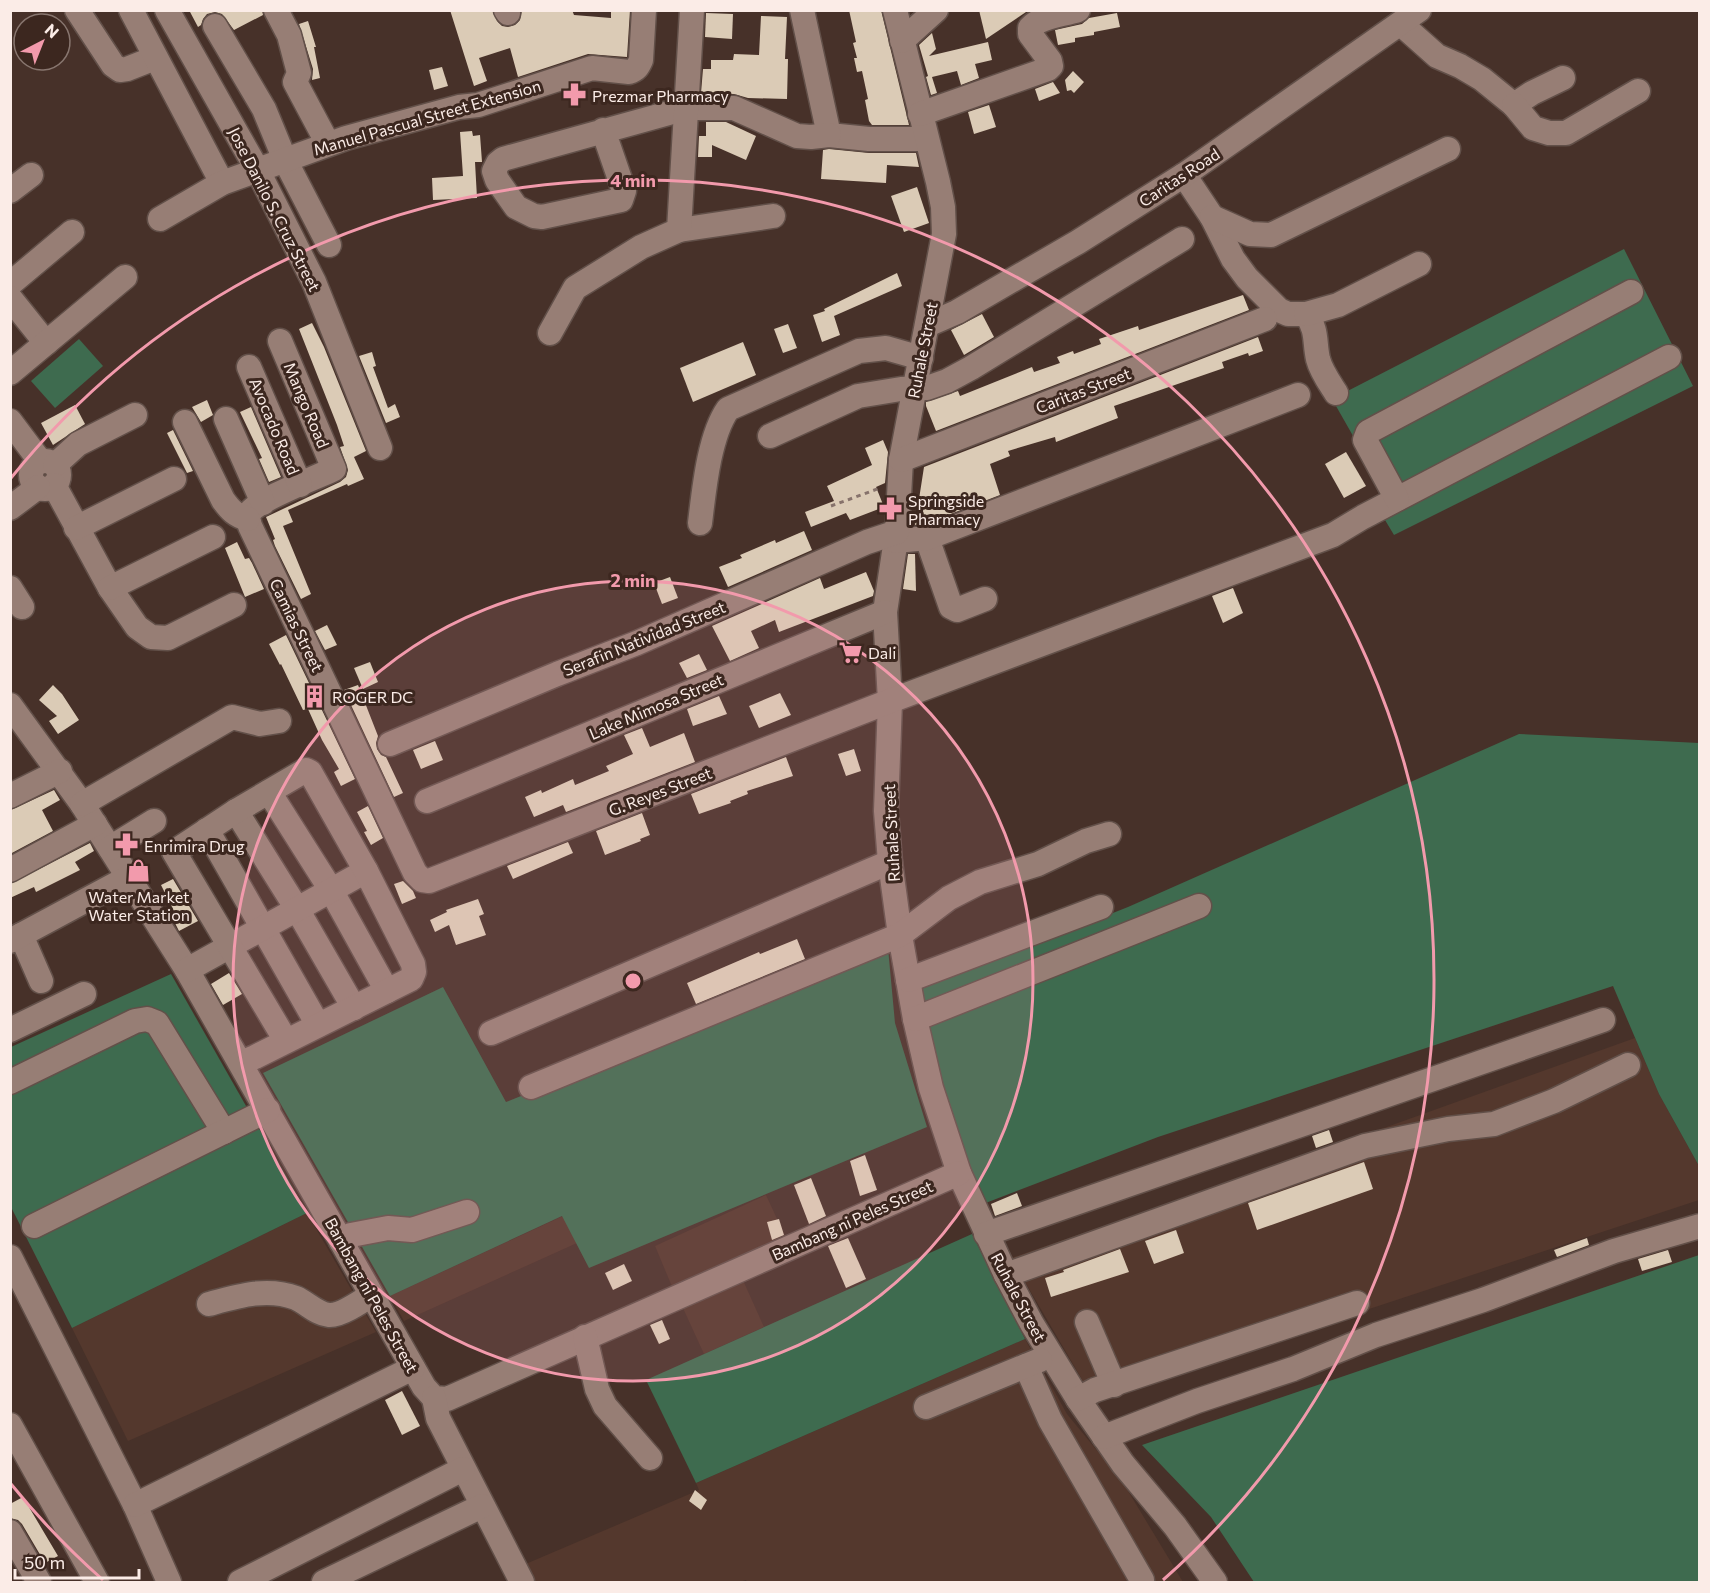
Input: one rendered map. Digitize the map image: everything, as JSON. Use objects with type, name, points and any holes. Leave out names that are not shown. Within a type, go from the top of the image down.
[{"type":"street","points":[[77,10],[113,65],[120,70],[154,58]]},
{"type":"street","points":[[131,10],[154,58],[222,183]]},
{"type":"street","name":"Jose Danilo S. Cruz Street","points":[[167,10],[258,171],[314,282],[380,448]]},
{"type":"street","points":[[276,10],[289,35],[299,73],[295,82],[328,144]]},
{"type":"street","name":"Manuel Pascual Street Extension","points":[[160,219],[222,183],[328,144],[459,107],[478,105],[592,68],[629,72],[634,70],[640,60],[644,10]]},
{"type":"street","points":[[679,230],[692,10]]},
{"type":"street","points":[[802,10],[829,135]]},
{"type":"street","name":"Ruhale Street","points":[[895,10],[943,207],[944,234],[900,470],[896,537],[885,612],[890,701],[886,812],[900,935],[915,1019],[931,1088],[959,1173],[1006,1275],[1078,1399],[1123,1464],[1175,1526],[1215,1582]]},
{"type":"street","points":[[902,41],[936,10]]},
{"type":"street","points":[[920,114],[1048,69],[1051,66],[1050,61],[1030,34],[1030,28],[1034,23],[1078,10]]},
{"type":"street","points":[[1410,17],[1437,56],[1482,79],[1514,105],[1533,128],[1549,133],[1566,133],[1638,91]]},
{"type":"street","name":"Caritas Road","points":[[927,325],[957,312],[1078,242],[1184,175],[1410,17]]},
{"type":"street","points":[[215,26],[264,109],[285,160],[329,245]]},
{"type":"street","points":[[1514,105],[1532,93],[1563,78]]},
{"type":"street","points":[[603,130],[624,192],[621,200],[542,217],[534,216],[516,207],[496,180],[494,171],[503,159],[603,130],[687,108],[734,108],[797,136],[829,135],[869,140],[927,139]]},
{"type":"street","points":[[1212,217],[1250,234],[1271,235],[1448,149]]},
{"type":"street","points":[[10,191],[31,175]]},
{"type":"street","points":[[1184,175],[1212,217],[1233,259],[1254,285],[1280,310],[1288,314],[1306,314],[1338,305],[1419,264]]},
{"type":"street","points":[[550,333],[575,288],[641,247],[679,230],[773,216]]},
{"type":"street","points":[[10,284],[72,232]]},
{"type":"street","points":[[770,436],[858,396],[937,385],[971,368],[1182,239]]},
{"type":"street","points":[[10,373],[125,277]]},
{"type":"street","points":[[1397,499],[1365,440],[1368,432],[1631,292]]},
{"type":"street","points":[[10,298],[46,342]]},
{"type":"street","points":[[1306,314],[1317,340],[1317,357],[1336,393]]},
{"type":"street","name":"Caritas Street","points":[[900,470],[1265,319]]},
{"type":"street","name":"Mango Road","points":[[280,342],[334,469],[300,485]]},
{"type":"street","points":[[700,523],[705,485],[717,430],[720,420],[728,409],[859,351],[886,348],[921,358]]},
{"type":"street","name":"G. Reyes Street","points":[[429,881],[890,701],[1333,535],[1397,499],[1669,357]]},
{"type":"street","name":"Avocado Road","points":[[249,367],[300,485]]},
{"type":"street","name":"Serafin Natividad Street","points":[[390,744],[637,643],[867,542],[896,537],[927,537],[1298,395]]},
{"type":"street","points":[[10,508],[78,444],[135,415]]},
{"type":"street","name":"Camias Street","points":[[226,418],[255,511],[256,540],[415,873],[422,880],[429,881]]},
{"type":"street","points":[[10,421],[47,475],[110,588],[137,627],[151,637],[168,638],[234,605]]},
{"type":"street","points":[[185,422],[222,500],[239,517],[255,511],[300,485]]},
{"type":"street","points":[[76,528],[174,479]]},
{"type":"street","points":[[110,588],[213,537]]},
{"type":"street","points":[[927,537],[951,607],[957,610],[985,599]]},
{"type":"street","name":"Lake Mimosa Street","points":[[427,801],[885,612]]},
{"type":"street","name":"Bambang ni Peles Street","points":[[10,705],[20,733],[60,771],[187,970],[413,1368],[424,1387],[434,1398],[447,1399],[959,1173]]},
{"type":"street","points":[[82,804],[232,717],[260,723],[279,721]]},
{"type":"street","points":[[241,1063],[354,1008],[411,979],[414,972],[413,964],[366,871],[310,772],[303,770],[174,852],[286,1041]]},
{"type":"street","points":[[10,796],[60,771]]},
{"type":"street","points":[[268,792],[331,890],[387,991]]},
{"type":"street","points":[[236,811],[297,909],[354,1008]]},
{"type":"street","points":[[110,848],[154,821]]},
{"type":"street","points":[[10,870],[95,824]]},
{"type":"street","points":[[207,830],[318,1025]]},
{"type":"street","points":[[531,1087],[900,935],[949,898],[980,882],[1038,864],[1086,841],[1109,834]]},
{"type":"street","points":[[491,1033],[890,862]]},
{"type":"street","points":[[187,970],[366,871]]},
{"type":"street","points":[[41,981],[16,938],[129,877]]},
{"type":"street","points":[[915,1019],[1199,906]]},
{"type":"street","points":[[908,980],[1101,907]]},
{"type":"street","points":[[10,1030],[84,994]]},
{"type":"street","points":[[10,1082],[135,1021],[147,1019],[157,1023],[224,1132]]},
{"type":"street","points":[[986,1234],[1603,1020]]},
{"type":"street","points":[[1006,1275],[1365,1146],[1448,1129],[1494,1124],[1554,1101],[1628,1065]]},
{"type":"street","points":[[34,1226],[268,1110]]},
{"type":"street","points":[[341,1241],[351,1235],[388,1228],[412,1230],[467,1212]]},
{"type":"street","points":[[1104,1437],[1197,1401],[1293,1369],[1377,1335],[1483,1300],[1614,1251],[1700,1226]]},
{"type":"street","points":[[11,1258],[135,1505],[169,1582]]},
{"type":"street","points":[[209,1304],[248,1293],[275,1293],[297,1299],[329,1315],[336,1314],[371,1295]]},
{"type":"street","points":[[1078,1399],[1095,1390],[1357,1302]]},
{"type":"street","points":[[1087,1322],[1114,1385]]},
{"type":"street","points":[[585,1337],[597,1389],[605,1406],[650,1458]]},
{"type":"street","points":[[926,1407],[1050,1354]]},
{"type":"street","points":[[1026,1366],[1050,1420],[1142,1580]]},
{"type":"street","points":[[135,1505],[413,1368]]},
{"type":"street","points":[[434,1398],[438,1418],[522,1582]]},
{"type":"street","points":[[10,1425],[97,1582]]},
{"type":"street","points":[[240,1582],[463,1469]]},
{"type":"street","points":[[324,1582],[482,1506]]},
{"type":"street","points":[[10,1532],[39,1582]]},
{"type":"path","points":[[831,506],[900,470]]},
{"type":"shaded area","points":[[1635,1038],[1659,1094],[1699,1166],[1699,1200],[1094,1400],[1011,1258],[1331,1147]]},
{"type":"shaded area","points":[[766,1195],[786,1238],[673,1289],[655,1246]]},
{"type":"shaded area","points":[[307,1213],[376,1332],[128,1441],[72,1328]]},
{"type":"shaded area","points":[[563,1216],[577,1243],[404,1321],[390,1296]]},
{"type":"shaded area","points":[[742,1278],[764,1327],[704,1354],[682,1306]]},
{"type":"shaded area","points":[[1025,1339],[1067,1414],[1122,1481],[1183,1582],[747,1582],[746,1580],[740,1582],[532,1582],[521,1566],[699,1490],[696,1483]]},
{"type":"green space","points":[[1624,249],[1693,386],[1394,535],[1373,500],[1385,492],[1332,399]]},
{"type":"green space","points":[[79,339],[103,366],[55,408],[31,381]]},
{"type":"green space","points":[[1519,734],[1699,743],[1699,1166],[1659,1094],[1613,986],[1158,1137],[983,1204],[944,1109],[916,991],[1128,907]]},
{"type":"green space","points":[[888,948],[895,1023],[927,1127],[589,1268],[562,1216],[390,1296],[263,1073],[443,987],[506,1102]]},
{"type":"green space","points":[[171,974],[307,1213],[72,1328],[11,1207],[11,1047]]},
{"type":"green space","points":[[972,1234],[1025,1339],[696,1483],[646,1380]]},
{"type":"green space","points":[[1699,1255],[1699,1582],[1254,1582],[1211,1517],[1142,1445]]},
{"type":"building","points":[[189,10],[262,10],[263,15],[234,30],[222,14],[215,12],[207,14],[198,27]]},
{"type":"building","points":[[450,10],[492,10],[497,21],[502,26],[508,27],[520,20],[522,10],[572,10],[574,15],[611,18],[611,10],[630,10],[627,57],[588,54],[518,77],[510,48],[479,58],[487,81],[474,86]]},
{"type":"building","points":[[849,10],[881,10],[909,125],[872,125],[869,121],[865,100],[868,99],[862,71],[857,72],[854,58],[857,58],[853,43],[856,42]]},
{"type":"building","points":[[979,10],[1029,10],[986,39]]},
{"type":"building","points":[[706,13],[733,14],[732,39],[705,37]]},
{"type":"building","points":[[1117,13],[1120,27],[1094,32],[1094,35],[1075,38],[1075,42],[1058,45],[1055,30],[1082,24],[1089,18]]},
{"type":"building","points":[[761,16],[787,17],[785,59],[788,59],[787,99],[701,93],[703,69],[711,69],[711,60],[733,60],[734,54],[759,55]]},
{"type":"building","points":[[308,21],[316,47],[314,47],[320,78],[312,80],[313,69],[299,24]]},
{"type":"building","points":[[932,33],[936,49],[929,56],[988,42],[992,60],[975,64],[979,78],[961,85],[957,71],[932,77],[937,93],[931,95],[919,45]]},
{"type":"building","points":[[442,67],[448,86],[434,90],[429,70]]},
{"type":"building","points":[[1073,71],[1084,82],[1074,93],[1071,90],[1067,91],[1065,80]]},
{"type":"building","points":[[1053,82],[1060,93],[1039,101],[1035,89]]},
{"type":"building","points":[[989,105],[996,127],[974,134],[968,112]]},
{"type":"building","points":[[706,122],[726,122],[756,136],[746,160],[712,145],[712,157],[698,157],[699,136],[706,136]]},
{"type":"building","points":[[472,131],[473,136],[480,135],[482,162],[475,162],[477,198],[433,200],[432,178],[463,176],[460,132]]},
{"type":"building","points":[[823,150],[869,153],[916,153],[919,167],[887,165],[886,183],[821,179]]},
{"type":"building","points":[[917,187],[929,223],[904,232],[891,196]]},
{"type":"building","points":[[897,273],[902,286],[834,316],[840,335],[822,342],[813,315]]},
{"type":"building","points":[[1243,295],[1249,310],[936,431],[926,406],[926,402],[958,391],[960,396],[1032,367],[1034,372],[1060,363],[1057,357],[1073,351],[1074,354],[1101,344],[1099,339],[1138,326],[1139,330]]},
{"type":"building","points":[[982,314],[994,337],[964,355],[951,330]]},
{"type":"building","points":[[312,323],[366,451],[354,457],[364,479],[288,510],[293,522],[283,526],[311,594],[301,599],[275,546],[273,540],[275,539],[266,517],[340,482],[346,477],[348,470],[340,447],[344,446],[337,425],[299,329]]},
{"type":"building","points":[[788,324],[797,348],[783,353],[774,329]]},
{"type":"building","points":[[1258,337],[1263,351],[1249,356],[1248,353],[1222,362],[1224,368],[1114,406],[1118,418],[1056,442],[1055,437],[1008,451],[1010,456],[990,464],[1000,495],[915,525],[924,467]]},
{"type":"building","points":[[743,342],[756,375],[693,402],[680,368]]},
{"type":"building","points":[[372,352],[376,366],[373,367],[388,408],[395,404],[400,417],[386,423],[359,356]]},
{"type":"building","points":[[207,400],[213,415],[201,422],[192,407]]},
{"type":"building","points":[[75,405],[85,424],[53,445],[41,423]]},
{"type":"building","points":[[251,407],[281,477],[269,482],[259,459],[262,458],[240,412]]},
{"type":"building","points":[[173,430],[193,471],[187,473],[167,433]]},
{"type":"building","points":[[883,440],[888,452],[885,483],[876,487],[884,507],[850,520],[846,513],[811,527],[805,512],[834,501],[827,486],[872,465],[865,448]]},
{"type":"building","points":[[1346,452],[1366,486],[1344,498],[1325,464]]},
{"type":"building","points":[[804,531],[812,550],[728,587],[719,567],[742,558],[740,555],[775,540],[776,543]]},
{"type":"building","points":[[237,542],[245,559],[249,558],[252,563],[264,589],[245,597],[225,548]]},
{"type":"building","points":[[908,554],[915,554],[916,591],[903,589]]},
{"type":"building","points":[[866,572],[874,591],[873,596],[779,632],[775,620],[751,631],[759,648],[730,661],[712,626],[820,578],[824,589]]},
{"type":"building","points":[[670,577],[678,598],[662,604],[654,583]]},
{"type":"building","points":[[1233,588],[1243,613],[1223,623],[1212,596]]},
{"type":"building","points":[[327,625],[337,645],[325,650],[315,631]]},
{"type":"building","points":[[286,635],[355,779],[341,786],[334,772],[339,769],[308,709],[303,710],[269,644]]},
{"type":"building","points":[[699,654],[707,670],[687,678],[679,663]]},
{"type":"building","points":[[370,662],[378,682],[363,689],[354,668]]},
{"type":"building","points":[[53,685],[62,694],[79,720],[58,734],[49,721],[57,716],[39,700]]},
{"type":"building","points":[[358,685],[378,736],[377,749],[381,755],[386,757],[403,793],[394,797],[344,690]]},
{"type":"building","points":[[780,693],[791,715],[759,728],[749,706]]},
{"type":"building","points":[[719,696],[727,714],[693,726],[687,709]]},
{"type":"building","points":[[642,728],[650,747],[684,733],[695,762],[566,812],[563,805],[534,817],[525,797],[541,790],[542,793],[573,779],[575,785],[609,771],[606,766],[633,754],[624,735]]},
{"type":"building","points":[[435,741],[443,760],[421,769],[413,750]]},
{"type":"building","points":[[854,749],[861,771],[846,776],[838,754]]},
{"type":"building","points":[[786,757],[793,776],[747,791],[748,794],[730,801],[731,803],[699,814],[691,794]]},
{"type":"building","points":[[54,790],[60,800],[42,810],[53,831],[10,854],[11,810]]},
{"type":"building","points":[[368,806],[383,838],[371,845],[357,812]]},
{"type":"building","points":[[642,813],[650,835],[640,839],[641,841],[605,855],[596,831]]},
{"type":"building","points":[[568,842],[573,853],[513,879],[507,866]]},
{"type":"building","points":[[90,843],[94,851],[75,862],[80,870],[36,892],[34,887],[10,898],[10,884]]},
{"type":"building","points":[[173,879],[198,921],[179,931],[172,917],[176,915],[161,885]]},
{"type":"building","points":[[403,881],[413,891],[416,898],[402,904],[394,884]]},
{"type":"building","points":[[478,899],[484,914],[479,916],[486,935],[456,945],[449,925],[435,932],[430,920],[447,912],[446,910]]},
{"type":"building","points":[[797,939],[805,959],[696,1004],[687,983],[759,952],[760,954]]},
{"type":"building","points":[[229,973],[242,994],[223,1005],[211,984]]},
{"type":"building","points":[[1329,1130],[1333,1142],[1316,1148],[1312,1136]]},
{"type":"building","points":[[865,1155],[877,1190],[860,1196],[850,1161]]},
{"type":"building","points":[[1364,1162],[1373,1189],[1257,1230],[1248,1203]]},
{"type":"building","points":[[811,1178],[826,1216],[809,1224],[794,1185]]},
{"type":"building","points":[[1017,1193],[1022,1206],[995,1216],[991,1204]]},
{"type":"building","points":[[779,1219],[784,1235],[772,1240],[767,1222]]},
{"type":"building","points":[[1176,1230],[1184,1253],[1154,1264],[1145,1241]]},
{"type":"building","points":[[848,1238],[866,1279],[846,1288],[828,1246]]},
{"type":"building","points":[[1587,1238],[1589,1245],[1557,1257],[1554,1250]]},
{"type":"building","points":[[1120,1249],[1129,1272],[1051,1297],[1045,1278]]},
{"type":"building","points":[[1668,1250],[1672,1262],[1642,1271],[1638,1259]]},
{"type":"building","points":[[624,1264],[632,1281],[613,1290],[605,1273]]},
{"type":"building","points":[[662,1320],[670,1339],[659,1344],[650,1325]]},
{"type":"building","points":[[402,1391],[420,1426],[402,1435],[385,1400]]},
{"type":"building","points":[[695,1490],[707,1500],[701,1510],[689,1501]]},
{"type":"building","points":[[23,1497],[58,1556],[45,1563],[22,1524],[10,1518],[10,1504]]},
{"type":"place","name":"Prezmar Pharmacy","points":[[574,95]]},
{"type":"place","name":"Springside Pharmacy","points":[[890,509]]},
{"type":"place","name":"Dali","points":[[850,652]]},
{"type":"place","name":"ROGER DC","points":[[314,696]]},
{"type":"place","name":"Enrimira Drug","points":[[126,845]]},
{"type":"place","name":"Water Market Water Station","points":[[139,871]]}]
